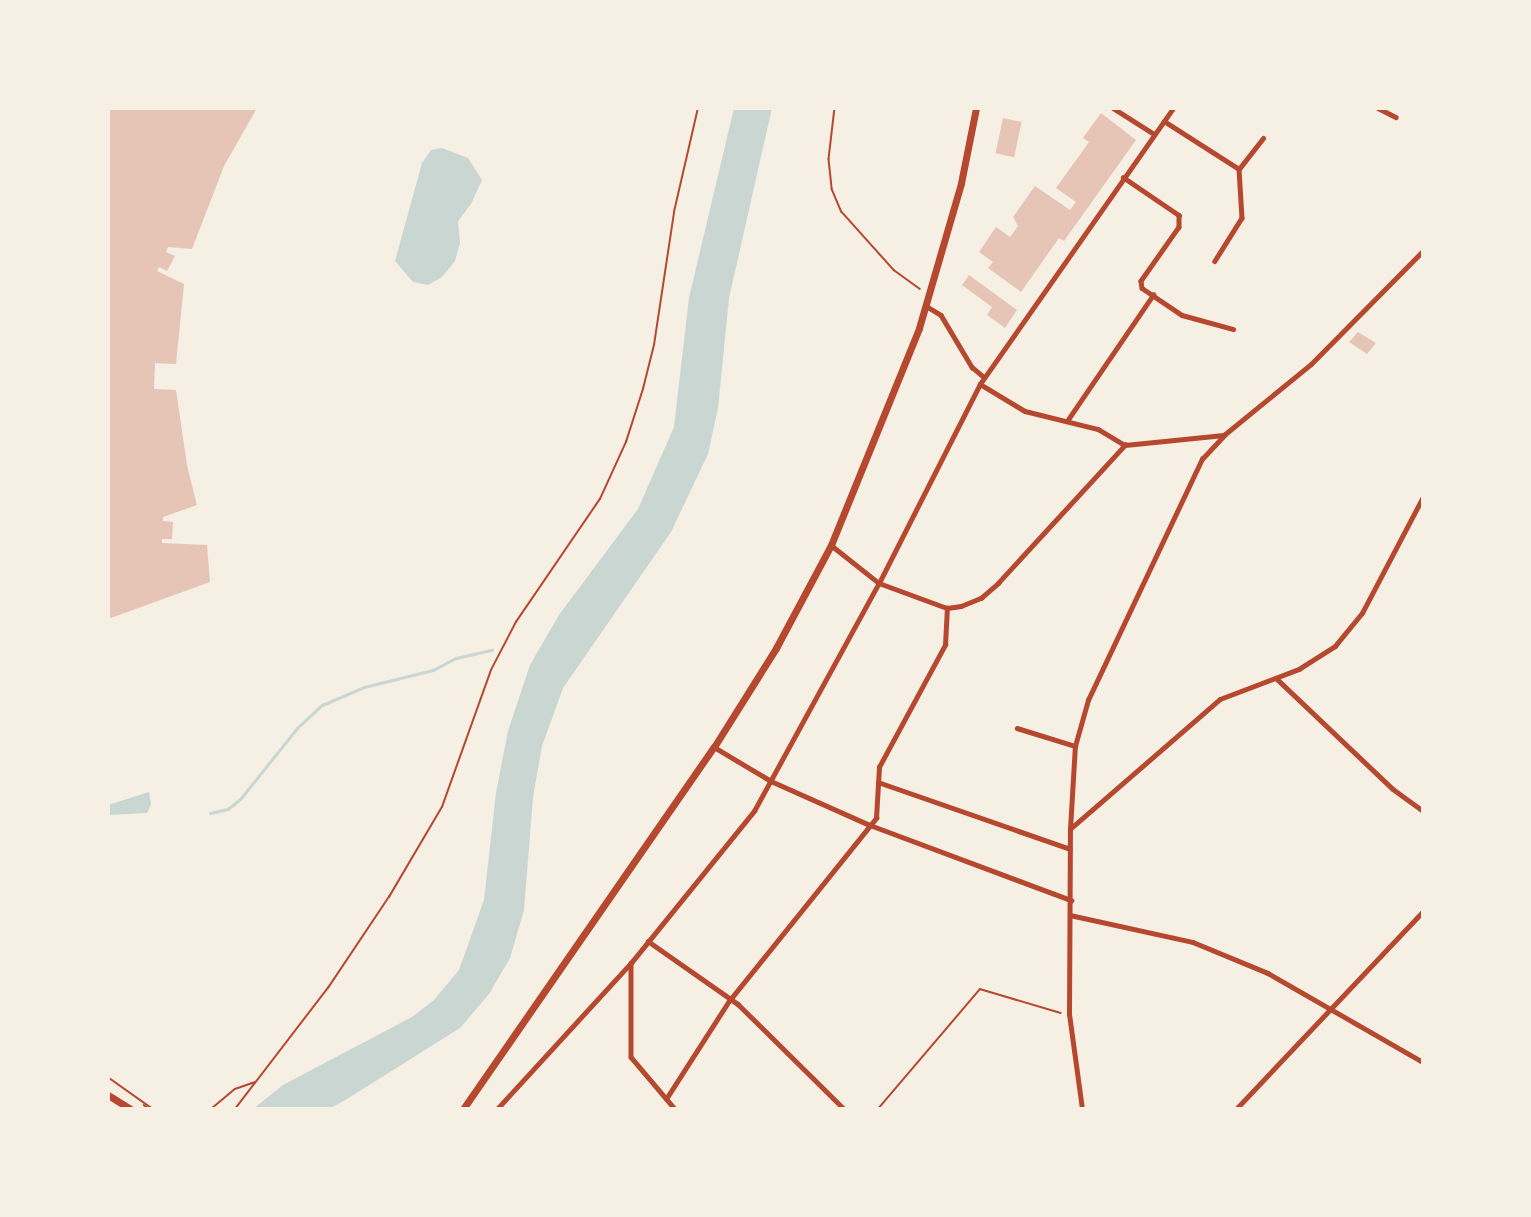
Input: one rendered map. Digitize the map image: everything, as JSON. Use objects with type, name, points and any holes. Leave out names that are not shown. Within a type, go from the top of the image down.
[{"type":"main road","points":[[463,1109],[714,747],[776,648],[831,545],[886,416],[926,306],[961,183],[976,108]]},
{"type":"main road","points":[[109,1095],[130,1109]]},
{"type":"street","points":[[1113,108],[1154,134]]},
{"type":"street","points":[[497,1109],[631,963],[754,811],[879,584],[984,377],[1173,108]]},
{"type":"street","points":[[1378,108],[1396,117]]},
{"type":"street","points":[[1164,121],[1239,169]]},
{"type":"street","points":[[1215,261],[1242,218],[1239,169],[1263,138]]},
{"type":"street","points":[[1123,177],[1179,215],[1179,227],[1142,281],[1142,288],[1182,315],[1233,330]]},
{"type":"street","points":[[1082,1109],[1069,1014],[1070,829],[1075,746],[1088,700],[1202,459],[1224,435],[1311,364],[1423,251]]},
{"type":"street","points":[[1067,421],[1153,295]]},
{"type":"street","points":[[926,306],[941,315],[972,367],[984,377]]},
{"type":"street","points":[[980,384],[1025,411],[1098,429],[1125,445],[1224,435]]},
{"type":"street","points":[[831,545],[879,584],[947,608],[981,598],[998,583],[1125,445]]},
{"type":"street","points":[[1070,829],[1220,699],[1316,660],[1349,630],[1362,613],[1423,497]]},
{"type":"street","points":[[666,1099],[729,1001],[876,818],[879,767],[945,645],[947,608]]},
{"type":"street","points":[[1276,678],[1393,789],[1423,812]]},
{"type":"street","points":[[1017,728],[1075,746]]},
{"type":"street","points":[[714,747],[771,781],[870,825],[1071,900]]},
{"type":"street","points":[[878,782],[1070,849]]},
{"type":"street","points":[[1236,1109],[1423,911]]},
{"type":"street","points":[[1070,915],[1193,942],[1268,973],[1423,1062]]},
{"type":"street","points":[[1417,918],[1423,922]]},
{"type":"street","points":[[648,941],[729,1001],[738,1004],[844,1109]]},
{"type":"street","points":[[631,963],[629,1051],[675,1109]]},
{"type":"path","points":[[235,1109],[359,942],[442,807],[496,661],[516,622],[575,538],[609,480],[626,442],[654,345],[663,267],[698,108]]},
{"type":"path","points":[[835,108],[829,159],[832,189],[842,212],[894,270],[924,290]]},
{"type":"path","points":[[878,1109],[980,989],[1069,1014]]},
{"type":"path","points":[[108,1077],[153,1109]]},
{"type":"path","points":[[211,1109],[236,1089],[256,1081]]},
{"type":"path","points":[[139,1100],[148,1109]]},
{"type":"shaded area","points":[[734,108],[772,108],[729,298],[718,408],[708,454],[671,532],[563,688],[542,746],[533,797],[524,910],[510,958],[489,994],[460,1028],[347,1099],[329,1109],[253,1109],[283,1085],[412,1017],[434,1000],[459,970],[484,900],[496,793],[508,731],[530,665],[559,615],[638,509],[674,427],[689,298]]},
{"type":"shaded area","points":[[442,148],[468,158],[482,180],[471,204],[458,221],[460,243],[455,261],[442,277],[428,285],[413,282],[395,261],[422,163],[431,150]]},
{"type":"shaded area","points":[[149,792],[151,804],[147,813],[108,815],[108,805]]},
{"type":"building","points":[[108,108],[257,108],[224,166],[192,249],[168,247],[166,252],[175,256],[167,271],[159,267],[157,271],[184,284],[176,364],[155,363],[154,389],[176,390],[187,465],[197,505],[163,517],[163,521],[173,522],[172,539],[162,539],[162,543],[207,545],[210,582],[108,619]]},
{"type":"building","points":[[1101,113],[1136,140],[1064,241],[1059,238],[1021,292],[988,268],[993,262],[979,252],[996,227],[1010,237],[1018,226],[1013,217],[1035,186],[1070,210],[1076,202],[1056,188],[1089,142],[1083,138]]},
{"type":"building","points":[[1003,118],[1022,122],[1014,157],[996,153]]},
{"type":"building","points":[[969,275],[1017,310],[1005,328],[987,315],[992,307],[962,285]]},
{"type":"building","points":[[1358,332],[1376,343],[1367,354],[1349,342]]},
{"type":"waterway","points":[[210,813],[228,809],[241,798],[297,728],[322,705],[364,687],[433,670],[456,658],[492,650]]}]
